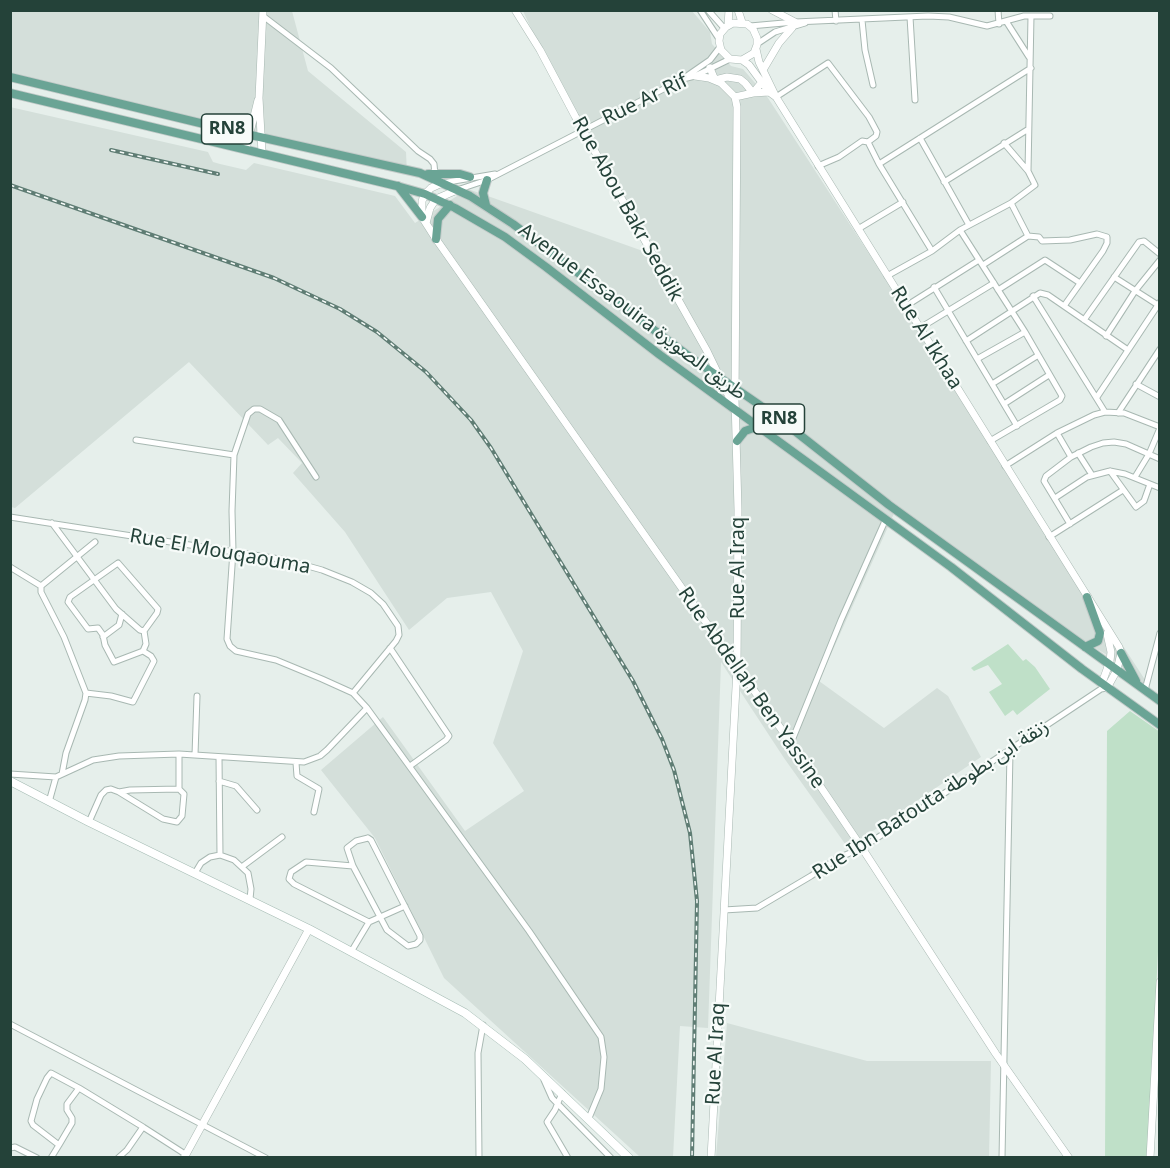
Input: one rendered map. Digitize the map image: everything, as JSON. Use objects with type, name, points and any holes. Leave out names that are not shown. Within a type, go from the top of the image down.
[{"type":"main road","name":"RN8","points":[[10,77],[262,138],[420,173],[442,183]]},
{"type":"main road","name":"RN8","points":[[10,93],[425,194]]},
{"type":"main road","points":[[420,173],[460,174],[470,177]]},
{"type":"main road","points":[[486,205],[483,193],[487,180]]},
{"type":"main road","name":"Avenue Essaouira طريق الصويرة","points":[[442,183],[486,205],[513,224],[720,378],[777,417],[889,505],[1160,701]]},
{"type":"main road","points":[[397,186],[424,220]]},
{"type":"main road","name":"Avenue Essaouira طريق الصويرة","points":[[425,194],[496,232],[538,261],[660,355],[951,567],[1103,687],[1160,725]]},
{"type":"main road","points":[[436,239],[438,217],[450,206]]},
{"type":"main road","points":[[737,441],[745,431],[759,426]]},
{"type":"main road","points":[[1085,647],[1098,641],[1101,633],[1087,597]]},
{"type":"main road","points":[[1121,653],[1141,687]]},
{"type":"main road","points":[[10,781],[309,929],[426,991],[483,1025],[543,1076],[629,1158]]},
{"type":"street","name":"Rue Abou Bakr Seddik","points":[[515,10],[540,50],[735,409]]},
{"type":"street","points":[[700,10],[723,53],[730,58],[742,60],[752,68],[769,92],[776,97],[828,63],[854,97],[876,131],[876,136],[868,142],[862,141],[839,157],[818,166]]},
{"type":"street","points":[[708,10],[726,26]]},
{"type":"street","points":[[683,80],[710,60],[726,26],[729,10]]},
{"type":"street","points":[[738,10],[742,22]]},
{"type":"street","points":[[772,10],[794,25]]},
{"type":"street","points":[[836,10],[836,21]]},
{"type":"street","points":[[998,10],[999,24]]},
{"type":"street","points":[[262,153],[259,98],[263,13]]},
{"type":"street","points":[[263,13],[331,68],[418,151],[430,159],[434,164],[435,175]]},
{"type":"street","points":[[726,26],[742,22],[750,26],[794,25],[910,17],[949,17],[983,25],[1048,14]]},
{"type":"street","points":[[1028,171],[1027,129],[1031,68],[1031,16]]},
{"type":"street","points":[[910,17],[915,100]]},
{"type":"street","points":[[862,20],[865,50],[873,85]]},
{"type":"street","points":[[1006,21],[1030,58]]},
{"type":"street","points":[[742,60],[751,56],[767,36],[794,25]]},
{"type":"street","points":[[763,70],[794,25]]},
{"type":"street","points":[[750,26],[755,33],[757,46]]},
{"type":"street","name":"Rue Al Ikhaa","points":[[757,46],[763,70],[776,97],[1121,653]]},
{"type":"street","name":"Rue Ar Rif","points":[[436,199],[457,189],[487,180],[730,58]]},
{"type":"street","points":[[710,68],[715,80]]},
{"type":"street","points":[[879,164],[1031,68]]},
{"type":"street","points":[[695,76],[715,80],[735,97],[769,92]]},
{"type":"street","points":[[715,80],[728,77],[740,79],[753,93]]},
{"type":"street","points":[[753,93],[762,82]]},
{"type":"street","name":"Rue Al Iraq","points":[[711,1158],[737,668],[735,388],[737,107],[735,97]]},
{"type":"street","points":[[246,149],[259,98]]},
{"type":"street","points":[[944,182],[1027,129]]},
{"type":"street","points":[[920,138],[969,225]]},
{"type":"street","points":[[868,142],[932,251]]},
{"type":"street","points":[[887,276],[932,251],[960,230],[1011,203],[1035,185],[1028,171],[1004,143]]},
{"type":"street","name":"Rue Ar Rif","points":[[425,194],[435,185],[442,183],[496,174]]},
{"type":"street","points":[[424,220],[425,194]]},
{"type":"street","points":[[424,220],[436,199]]},
{"type":"street","points":[[858,229],[903,202]]},
{"type":"street","points":[[1011,203],[1028,236]]},
{"type":"street","name":"Rue Abdellah Ben Yassine","points":[[424,220],[791,743],[1004,1065],[1069,1158]]},
{"type":"street","points":[[960,230],[1024,332],[1061,398],[990,441]]},
{"type":"street","points":[[906,306],[1028,236],[1039,237],[1042,241],[1070,240],[1097,234],[1107,237],[1105,247],[1064,306]]},
{"type":"street","points":[[1084,320],[1139,242],[1144,241],[1160,254]]},
{"type":"street","points":[[998,290],[1045,260],[1080,283]]},
{"type":"street","points":[[1106,336],[1135,291],[1158,262]]},
{"type":"street","points":[[1097,397],[1159,304],[1114,277]]},
{"type":"street","points":[[920,328],[994,283]]},
{"type":"street","points":[[934,288],[1017,426]]},
{"type":"street","points":[[966,341],[1033,296],[1043,293],[1128,350]]},
{"type":"street","points":[[1033,296],[1105,412]]},
{"type":"street","points":[[977,359],[1024,332]]},
{"type":"street","points":[[1118,413],[1158,353]]},
{"type":"street","points":[[992,384],[1037,356]]},
{"type":"street","points":[[1004,404],[1049,375]]},
{"type":"street","points":[[1136,384],[1160,397]]},
{"type":"street","points":[[316,477],[279,420],[254,408],[248,414],[234,455],[233,551],[228,639],[230,645],[236,651],[276,660],[352,693],[367,708],[535,941],[601,1037],[604,1057],[601,1089],[589,1119]]},
{"type":"street","points":[[1005,466],[1083,418],[1105,412],[1118,413],[1133,416],[1160,428],[1149,454],[1135,477]]},
{"type":"street","points":[[1057,433],[1071,458]]},
{"type":"street","points":[[136,440],[234,455]]},
{"type":"street","points":[[1070,524],[1044,481],[1044,477],[1078,453],[1091,447],[1114,442],[1126,444],[1160,459]]},
{"type":"street","points":[[1078,453],[1092,475]]},
{"type":"street","points":[[1055,498],[1092,475],[1110,471],[1135,477],[1160,488]]},
{"type":"street","points":[[1110,471],[1138,507],[1144,501],[1150,483]]},
{"type":"street","points":[[1049,537],[1123,490]]},
{"type":"street","name":"Rue El Mouqaouma","points":[[10,517],[286,560],[322,570],[352,582],[371,593],[383,604],[398,626],[399,635],[352,693]]},
{"type":"street","points":[[791,743],[841,620],[885,521]]},
{"type":"street","points":[[52,523],[116,609],[144,632]]},
{"type":"street","points":[[41,586],[95,542]]},
{"type":"street","points":[[118,563],[158,609],[158,613],[144,632],[146,644],[143,651],[114,662],[105,645],[104,637],[97,627],[88,629],[68,602],[70,597],[118,563]]},
{"type":"street","points":[[10,567],[41,586]]},
{"type":"street","points":[[41,586],[41,592],[64,637],[86,693],[49,802]]},
{"type":"street","points":[[104,637],[119,625],[122,614]]},
{"type":"street","name":"Rue Al Ikhaa","points":[[1103,624],[1113,668],[1103,687]]},
{"type":"street","points":[[1141,687],[1160,633]]},
{"type":"street","points":[[390,648],[449,736],[410,766]]},
{"type":"street","points":[[86,693],[133,702],[154,661],[143,651]]},
{"type":"street","points":[[1113,668],[1121,653]]},
{"type":"street","name":"Rue Ibn Batouta زنقة ابن بطوطة","points":[[724,910],[758,908],[838,858],[862,848],[1010,752],[1103,687]]},
{"type":"street","points":[[195,755],[197,696]]},
{"type":"street","points":[[10,774],[59,776],[93,760],[179,754],[297,763],[320,756],[367,708]]},
{"type":"street","points":[[1002,1158],[1010,752]]},
{"type":"street","points":[[89,822],[104,792],[111,789],[163,819],[177,822],[185,806],[184,794],[179,789],[179,754]]},
{"type":"street","points":[[219,757],[220,855]]},
{"type":"street","points":[[297,763],[297,776],[319,789],[314,812]]},
{"type":"street","points":[[219,782],[236,786],[257,810]]},
{"type":"street","points":[[119,792],[179,789]]},
{"type":"street","points":[[243,866],[282,837]]},
{"type":"street","points":[[368,838],[420,936],[416,944],[408,946],[387,930],[353,866],[347,848],[356,841],[368,838]]},
{"type":"street","points":[[195,873],[201,863],[210,857],[220,855],[234,860],[243,866],[251,880],[250,899]]},
{"type":"street","points":[[353,866],[306,862],[291,872],[289,879],[294,884],[369,922]]},
{"type":"street","points":[[351,952],[369,922],[405,906]]},
{"type":"street","points":[[59,1144],[31,1122],[37,1099],[46,1078],[51,1073],[143,1127],[184,1156],[309,929]]},
{"type":"street","points":[[1150,1158],[1160,982]]},
{"type":"street","points":[[10,1024],[266,1158]]},
{"type":"street","points":[[479,1158],[477,1061],[483,1025]]},
{"type":"street","points":[[543,1076],[549,1092],[558,1104],[611,1158]]},
{"type":"street","points":[[51,1158],[72,1123],[67,1104],[79,1088]]},
{"type":"street","points":[[561,1093],[548,1122],[568,1158]]},
{"type":"street","points":[[118,1158],[127,1150],[143,1127]]},
{"type":"street","points":[[10,1148],[15,1147],[26,1156],[37,1158]]},
{"type":"shaded area","points":[[11,11],[292,11],[308,71],[406,152],[407,174],[11,79]]},
{"type":"shaded area","points":[[523,11],[692,11],[710,32],[712,44],[731,66],[743,69],[768,98],[1151,689],[1107,655],[1080,639],[896,509],[819,681],[884,728],[937,688],[948,696],[981,757],[848,848],[784,758],[721,662],[708,1028],[680,1026],[673,1157],[640,1157],[444,978],[375,838],[321,770],[383,717],[465,831],[524,791],[493,743],[523,651],[491,592],[447,598],[409,630],[345,532],[293,473],[302,463],[278,438],[268,445],[189,362],[15,508],[11,507],[10,107],[208,152],[213,162],[220,164],[246,170],[254,163],[395,196],[415,223],[468,189],[657,256],[550,69]]},
{"type":"shaded area","points":[[727,1023],[867,1061],[991,1061],[989,1157],[716,1157]]},
{"type":"green space","points":[[1008,644],[1023,661],[1026,659],[1035,667],[1050,689],[1017,715],[1013,710],[1005,716],[989,692],[1002,684],[988,665],[974,671],[971,668]]},
{"type":"green space","points":[[1130,711],[1160,732],[1159,931],[1148,1157],[1105,1158],[1107,731]]},
{"type":"railway","points":[[111,150],[218,174]]},
{"type":"railway","points":[[10,185],[274,278],[340,309],[377,332],[426,372],[471,420],[491,448],[633,681],[662,739],[674,770],[690,833],[697,901],[692,1158]]}]
